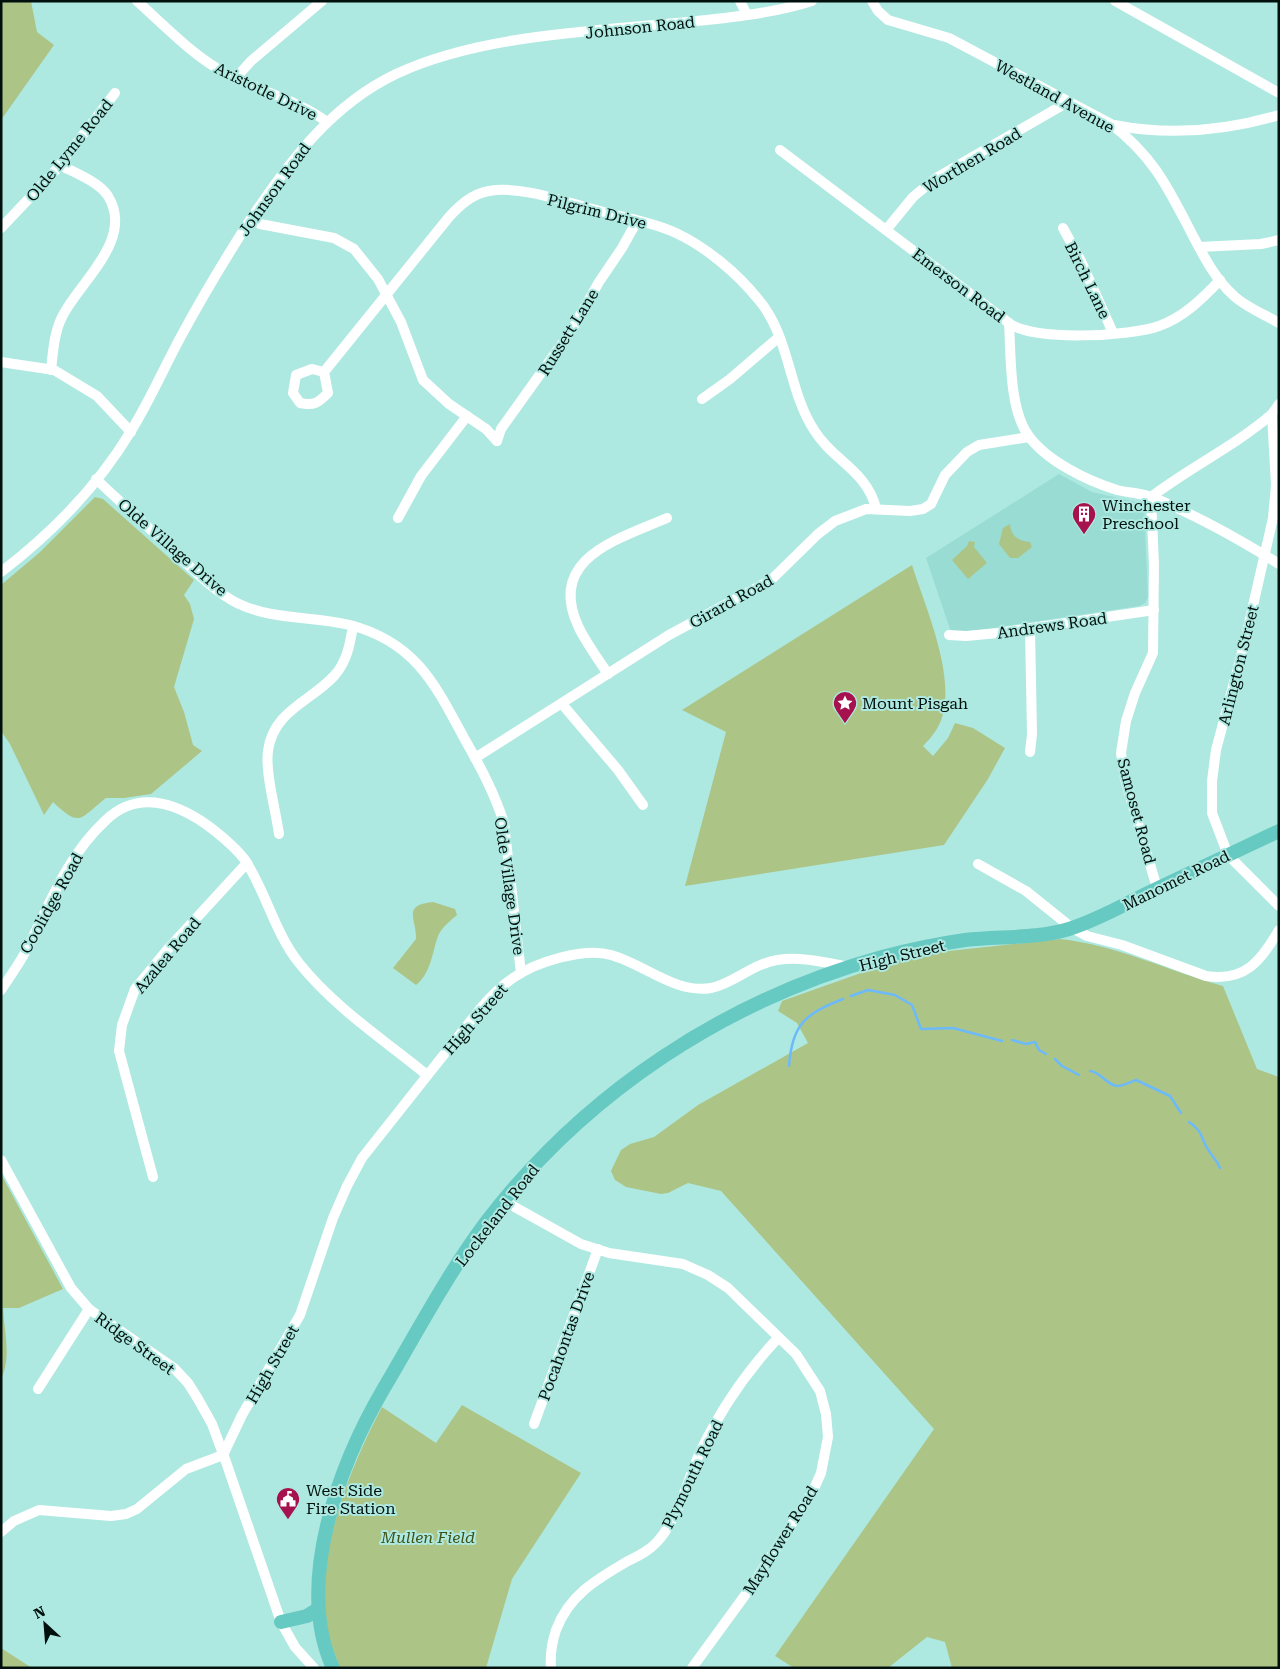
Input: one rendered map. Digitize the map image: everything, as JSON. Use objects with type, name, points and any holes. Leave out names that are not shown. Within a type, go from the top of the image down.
[{"type":"main road","name":"Manomet Road","points":[[1072,928],[1279,831]]},
{"type":"main road","name":"High Street","points":[[851,967],[909,951],[965,940],[1034,935],[1072,928]]},
{"type":"main road","name":"Lockeland Road","points":[[333,1668],[326,1652],[318,1609],[323,1553],[334,1495],[366,1418],[454,1268],[519,1181],[585,1114],[681,1045],[755,1004],[798,985],[851,967]]},
{"type":"main road","points":[[281,1622],[307,1616],[318,1609]]},
{"type":"street","points":[[235,79],[251,61],[322,1]]},
{"type":"street","points":[[740,1],[747,15]]},
{"type":"street","name":"Johnson Road","points":[[2,572],[57,525],[96,479],[131,432],[200,302],[289,163],[327,122],[361,94],[394,75],[423,62],[464,50],[564,35],[747,15],[812,1]]},
{"type":"street","name":"Westland Avenue","points":[[872,1],[878,11],[888,20],[949,38],[1111,124],[1142,150],[1156,169],[1199,247],[1232,295],[1279,323]]},
{"type":"street","points":[[1115,1],[1279,93]]},
{"type":"street","name":"Aristotle Drive","points":[[141,3],[208,63],[235,79],[300,104],[327,122]]},
{"type":"street","name":"Olde Lyme Road","points":[[1,228],[60,165],[116,93]]},
{"type":"street","name":"Worthen Road","points":[[886,230],[913,197],[936,178],[1068,102]]},
{"type":"street","points":[[1111,124],[1147,131],[1194,130],[1236,126],[1279,115]]},
{"type":"street","name":"Emerson Road","points":[[780,150],[1010,324],[1014,388],[1018,412],[1029,437],[1061,464],[1091,481],[1118,490],[1151,497],[1232,535],[1279,564]]},
{"type":"street","points":[[51,370],[55,340],[62,318],[106,253],[116,225],[113,207],[107,195],[89,181],[60,165]]},
{"type":"street","name":"Pilgrim Drive","points":[[324,372],[461,204],[472,197],[488,191],[520,192],[637,220],[677,234],[708,253],[758,298],[769,315],[779,337],[810,424],[831,451],[863,479],[871,491],[876,508]]},
{"type":"street","points":[[251,220],[334,238],[362,258],[378,279],[401,322],[423,380],[441,398],[467,416],[421,476],[398,518]]},
{"type":"street","name":"Russett Lane","points":[[467,416],[489,431],[497,441],[501,429],[571,331],[599,282],[626,242],[637,220]]},
{"type":"street","name":"Birch Lane","points":[[1063,228],[1081,262],[1113,333]]},
{"type":"street","points":[[1199,247],[1261,244],[1279,240]]},
{"type":"street","points":[[1010,324],[1029,331],[1075,336],[1160,326],[1186,312],[1220,280]]},
{"type":"street","points":[[702,399],[741,370],[779,337]]},
{"type":"street","points":[[1,362],[51,370],[74,381],[96,396],[131,432]]},
{"type":"street","points":[[1151,497],[1168,484],[1242,439],[1272,414],[1279,404]]},
{"type":"street","name":"Arlington Street","points":[[1272,414],[1276,446],[1276,485],[1273,518],[1244,645],[1216,750],[1212,781],[1212,813],[1228,855],[1279,906]]},
{"type":"street","name":"Girard Road","points":[[475,758],[669,635],[771,580],[818,534],[835,521],[856,512],[876,508],[910,511],[923,509],[931,504],[945,475],[967,452],[979,445],[1029,437]]},
{"type":"street","name":"Olde Village Drive","points":[[96,479],[191,568],[237,603],[262,612],[353,626],[389,641],[426,672],[443,696],[490,785],[504,824],[522,973]]},
{"type":"street","name":"Samoset Road","points":[[1151,497],[1154,610],[1153,653],[1135,693],[1126,721],[1121,752],[1125,779],[1157,888]]},
{"type":"street","points":[[608,674],[576,621],[572,602],[573,584],[581,566],[596,550],[667,518]]},
{"type":"street","name":"Andrews Road","points":[[949,634],[966,636],[1154,610]]},
{"type":"street","points":[[279,834],[268,766],[272,734],[286,713],[335,676],[347,654],[353,626]]},
{"type":"street","points":[[1030,628],[1032,734],[1030,752]]},
{"type":"street","points":[[562,704],[618,770],[643,805]]},
{"type":"street","name":"Coolidge Road","points":[[1,990],[29,946],[51,897],[70,864],[94,831],[107,818],[121,809],[147,803],[163,803],[181,808],[225,839],[247,864],[259,884],[285,941],[298,962],[334,999],[427,1075]]},
{"type":"street","name":"Azalea Road","points":[[153,1177],[119,1051],[122,1025],[135,989],[167,950],[247,864]]},
{"type":"street","points":[[978,864],[1026,891],[1072,928],[1087,936],[1122,945],[1172,964],[1220,978],[1232,977],[1258,962],[1279,930]]},
{"type":"street","name":"High Street","points":[[223,1455],[242,1415],[300,1315],[328,1232],[347,1186],[362,1158],[496,991],[522,973],[565,956],[587,952],[611,955],[664,980],[690,988],[712,988],[764,963],[782,959],[805,959],[851,967]]},
{"type":"street","name":"Ridge Street","points":[[1,1160],[70,1288],[88,1309],[157,1356],[188,1383],[212,1424],[281,1622],[300,1654],[314,1668]]},
{"type":"street","name":"Mayflower Road","points":[[504,1201],[581,1244],[598,1249],[661,1259],[697,1269],[728,1288],[796,1354],[820,1391],[826,1414],[828,1437],[825,1457],[813,1491],[751,1587],[692,1668]]},
{"type":"street","name":"Pocahontas Drive","points":[[534,1424],[598,1249]]},
{"type":"street","points":[[38,1389],[88,1309]]},
{"type":"street","name":"Plymouth Road","points":[[551,1668],[554,1636],[561,1617],[575,1597],[596,1580],[646,1551],[663,1535],[701,1450],[729,1399],[760,1357],[778,1338]]},
{"type":"street","points":[[1,1532],[20,1518],[39,1510],[115,1516],[132,1512],[176,1475],[200,1462],[223,1455]]},
{"type":"shaded area","points":[[1059,474],[1092,492],[1140,503],[1144,506],[1148,597],[1145,603],[1139,606],[954,634],[951,632],[926,558]]},
{"type":"green space","points":[[1,1],[31,1],[37,32],[54,45],[1,120]]},
{"type":"green space","points":[[95,497],[103,499],[194,580],[184,595],[190,604],[194,619],[174,687],[184,712],[193,745],[202,751],[151,794],[124,798],[106,798],[80,818],[69,816],[53,802],[44,815],[10,744],[1,731],[1,585],[39,553]]},
{"type":"green space","points":[[1010,524],[1014,535],[1030,542],[1032,547],[1018,558],[1010,558],[999,544],[1003,528]]},
{"type":"green space","points":[[969,541],[975,542],[974,547],[987,563],[968,579],[952,560],[967,546]]},
{"type":"green space","name":"Mount Pisgah","points":[[912,565],[936,639],[945,678],[942,719],[935,732],[923,746],[933,756],[948,738],[955,723],[973,728],[1005,748],[988,779],[944,845],[685,886],[726,732],[682,710]]},
{"type":"green space","points":[[433,902],[455,909],[457,915],[446,924],[438,936],[428,969],[416,985],[393,968],[416,939],[414,910],[417,906]]},
{"type":"green space","points":[[1060,939],[1102,947],[1223,986],[1257,1069],[1279,1077],[1279,1668],[952,1668],[945,1642],[927,1637],[888,1668],[794,1668],[775,1656],[934,1429],[721,1191],[688,1183],[668,1193],[661,1194],[626,1187],[615,1180],[611,1171],[621,1150],[630,1144],[654,1137],[698,1105],[808,1043],[797,1023],[778,1011],[782,1001],[892,962],[940,952]]},
{"type":"green space","points":[[1,1174],[63,1289],[19,1308],[3,1308],[7,1353],[1,1379]]},
{"type":"green space","name":"Mullen Field","points":[[462,1405],[581,1473],[512,1579],[486,1668],[340,1668],[329,1639],[325,1621],[326,1567],[338,1510],[370,1430],[382,1407],[436,1443]]},
{"type":"green space","points":[[1,1648],[32,1668],[1,1668]]},
{"type":"waterway","points":[[851,996],[868,990],[895,995],[912,1005],[921,1029],[953,1028],[1002,1041]]},
{"type":"waterway","points":[[789,1066],[793,1040],[803,1022],[819,1010],[843,999]]},
{"type":"waterway","points":[[1012,1040],[1026,1044],[1035,1042],[1039,1050],[1046,1054]]},
{"type":"waterway","points":[[1055,1059],[1062,1066],[1079,1075]]},
{"type":"waterway","points":[[1090,1071],[1097,1073],[1115,1086],[1121,1086],[1136,1080],[1170,1096],[1181,1113]]},
{"type":"waterway","points":[[1189,1122],[1200,1132],[1206,1146],[1220,1168]]},
{"type":"place","name":"Winchester Preschool","points":[[1084,535]]},
{"type":"place","name":"Mount Pisgah","points":[[845,724]]},
{"type":"place","name":"West Side Fire Station","points":[[288,1520]]}]
